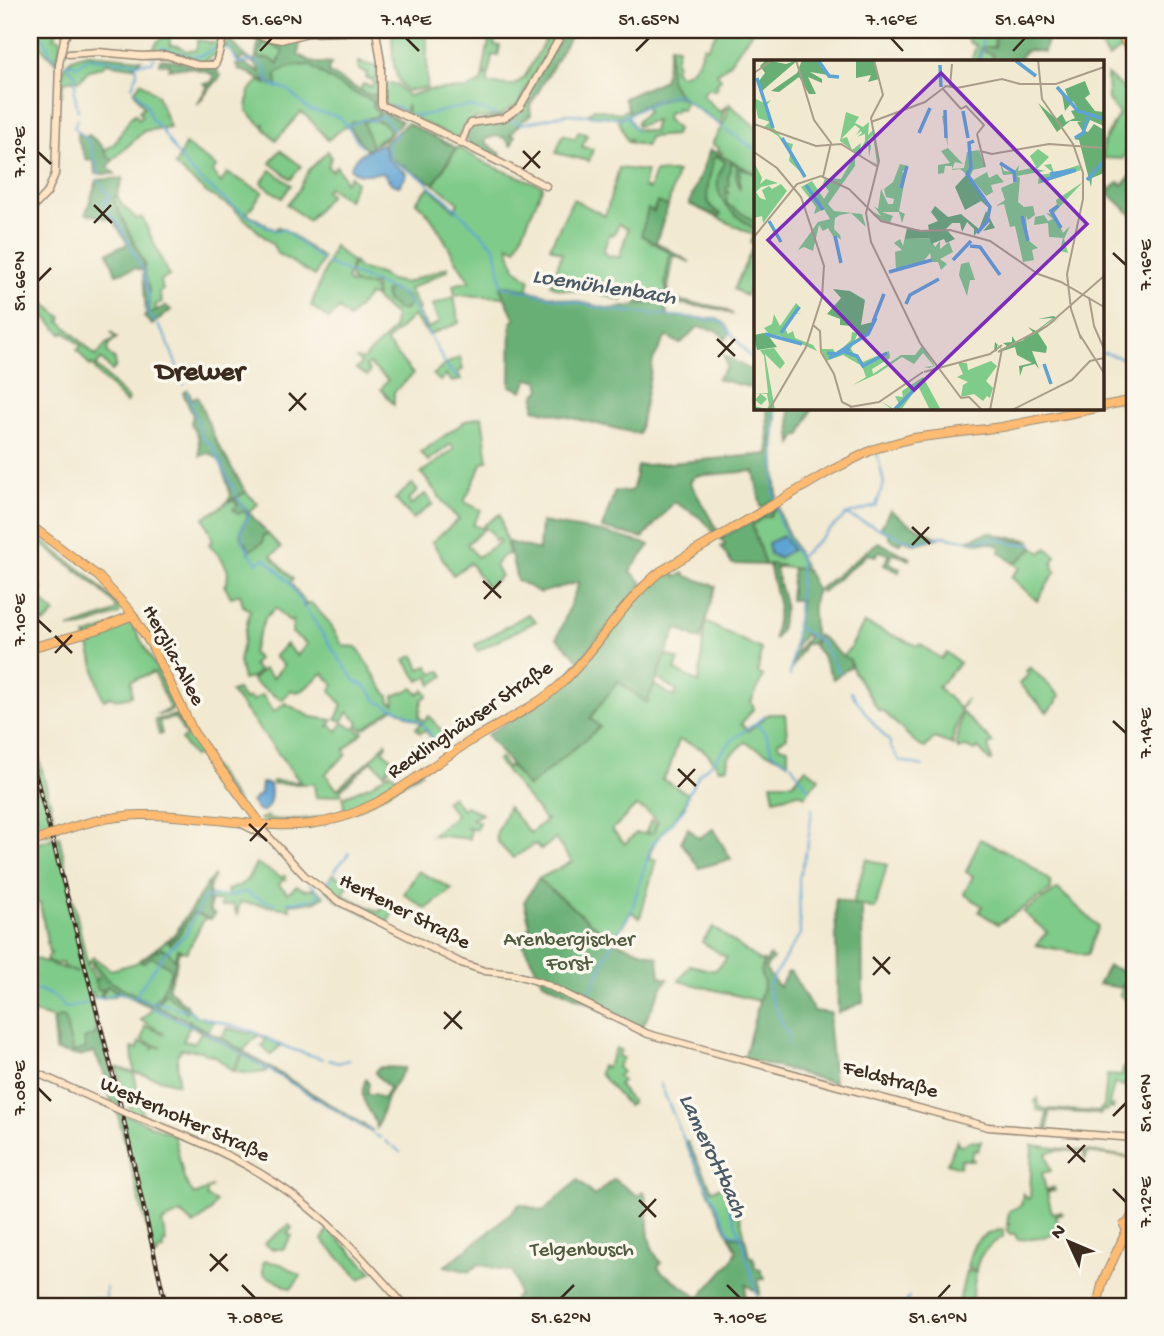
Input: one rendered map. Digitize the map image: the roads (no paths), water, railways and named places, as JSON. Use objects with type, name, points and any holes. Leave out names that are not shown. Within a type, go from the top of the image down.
[{"type":"highway","points":[[1129,30],[1134,52]]},
{"type":"highway","points":[[1120,32],[1134,52]]},
{"type":"main road","points":[[60,67],[67,59],[69,30]]},
{"type":"main road","points":[[68,51],[169,56],[198,65],[215,58],[228,30],[281,40],[307,33],[376,31],[380,53],[382,106],[462,142],[492,160]]},
{"type":"main road","points":[[462,142],[467,128],[473,122],[508,116],[517,110],[564,30]]},
{"type":"main road","points":[[30,211],[47,193],[55,174],[56,99],[60,67],[68,51]]},
{"type":"main road","points":[[462,142],[545,186],[501,165]]},
{"type":"main road","points":[[1104,407],[1134,400]]},
{"type":"main road","name":"Recklinghäuser Straße","points":[[30,844],[88,823],[122,817],[173,816],[276,825],[329,821],[370,807],[469,742],[534,705],[569,676],[654,576],[675,561],[859,456],[900,441],[1086,410]]},
{"type":"main road","name":"Herzlia-Allee","points":[[30,526],[97,579],[131,615],[190,732],[259,824]]},
{"type":"main road","name":"Herzlia-Allee","points":[[30,526],[99,577],[131,615],[153,650],[194,733],[259,824]]},
{"type":"main road","points":[[115,621],[122,611],[119,602]]},
{"type":"main road","points":[[30,646],[131,615]]},
{"type":"main road","points":[[243,824],[250,820],[250,814]]},
{"type":"main road","points":[[243,824],[271,838]]},
{"type":"main road","name":"Hertener Straße","points":[[259,824],[305,876],[327,894],[432,949],[477,968],[513,974],[543,983],[641,1031]]},
{"type":"main road","points":[[271,838],[270,829],[276,825]]},
{"type":"main road","name":"Feldstraße","points":[[641,1031],[988,1127],[1134,1138]]},
{"type":"main road","name":"Westerholter Straße","points":[[30,1070],[232,1158],[281,1187],[341,1236],[405,1306]]},
{"type":"main road","points":[[1097,1306],[1100,1289],[1134,1213]]},
{"type":"water","points":[[383,144],[388,160],[407,175],[399,186],[392,184],[383,173],[362,174],[350,168],[359,155]]},
{"type":"water","points":[[783,536],[792,550],[778,558],[770,554],[768,543]]},
{"type":"water","points":[[261,783],[270,784],[271,792],[269,804],[262,812],[251,802],[260,794]]},
{"type":"waterway","points":[[982,30],[982,46]]},
{"type":"waterway","name":"Loemühlenbach","points":[[30,32],[44,38],[50,54],[57,59]]},
{"type":"waterway","name":"Loemühlenbach","points":[[155,53],[163,48],[197,56],[217,48]]},
{"type":"waterway","name":"Loemühlenbach","points":[[222,48],[230,49],[238,63],[249,62],[251,59],[263,66],[268,75],[266,78],[272,85],[288,90],[309,110],[340,117],[361,146]]},
{"type":"waterway","points":[[979,60],[982,49]]},
{"type":"waterway","name":"Loemühlenbach","points":[[64,65],[72,63],[77,66],[89,58],[137,63],[152,62],[154,58]]},
{"type":"waterway","points":[[132,87],[137,72],[136,65]]},
{"type":"waterway","points":[[68,67],[76,75],[74,90],[78,111]]},
{"type":"waterway","points":[[135,91],[147,105],[151,119],[160,128]]},
{"type":"waterway","points":[[587,115],[622,118],[655,101],[677,94],[720,125]]},
{"type":"waterway","points":[[393,106],[404,111]]},
{"type":"waterway","points":[[442,111],[468,106],[486,111]]},
{"type":"waterway","points":[[410,114],[420,116],[441,111]]},
{"type":"waterway","points":[[488,112],[496,115]]},
{"type":"waterway","points":[[508,119],[522,124],[567,114]]},
{"type":"waterway","points":[[569,114],[586,115]]},
{"type":"waterway","points":[[627,115],[635,130]]},
{"type":"waterway","name":"Loemühlenbach","points":[[346,126],[383,116],[394,129]]},
{"type":"waterway","points":[[78,118],[74,127],[89,141],[99,174]]},
{"type":"waterway","points":[[721,126],[734,135]]},
{"type":"waterway","points":[[161,129],[198,178],[243,212],[277,231]]},
{"type":"waterway","name":"Loemühlenbach","points":[[396,132],[387,144],[391,160],[425,180],[495,247],[502,286],[610,310],[717,320],[722,322],[754,362]]},
{"type":"waterway","points":[[735,135],[754,149]]},
{"type":"waterway","points":[[98,180],[110,196],[104,202],[109,215],[116,219],[144,272],[149,298],[146,312],[155,322]]},
{"type":"waterway","points":[[278,231],[283,229],[322,260]]},
{"type":"waterway","points":[[327,263],[337,268]]},
{"type":"waterway","points":[[338,268],[403,294],[416,312]]},
{"type":"waterway","points":[[417,313],[445,363]]},
{"type":"waterway","points":[[158,325],[167,340],[184,385]]},
{"type":"waterway","points":[[1108,354],[1134,365]]},
{"type":"waterway","points":[[446,365],[457,378]]},
{"type":"waterway","points":[[187,392],[203,439],[212,445],[236,495]]},
{"type":"waterway","name":"Loemühlenbach","points":[[774,499],[775,410]]},
{"type":"waterway","points":[[846,515],[876,506],[884,483],[877,453]]},
{"type":"waterway","points":[[237,497],[249,516],[242,531],[249,551],[257,563],[265,558],[289,582],[303,605]]},
{"type":"waterway","name":"Loemühlenbach","points":[[777,508],[779,520],[801,562],[790,676]]},
{"type":"waterway","points":[[802,555],[846,515],[915,543],[942,536],[971,541],[999,539],[1015,544],[1033,544]]},
{"type":"waterway","points":[[304,606],[339,659]]},
{"type":"waterway","points":[[796,626],[822,643],[839,672]]},
{"type":"waterway","points":[[340,660],[355,681],[365,686]]},
{"type":"waterway","points":[[366,687],[378,701]]},
{"type":"waterway","points":[[851,692],[890,742],[890,747],[900,761],[923,766]]},
{"type":"waterway","points":[[379,703],[384,704]]},
{"type":"waterway","points":[[385,705],[401,711]]},
{"type":"waterway","points":[[403,712],[422,723],[436,743]]},
{"type":"waterway","points":[[714,761],[732,740],[765,716]]},
{"type":"waterway","name":"Loemühlenbach","points":[[756,724],[766,734],[772,753],[788,762]]},
{"type":"waterway","points":[[586,1000],[613,941],[631,912],[651,846],[685,807],[688,794],[700,773],[713,762]]},
{"type":"waterway","name":"Loemühlenbach","points":[[791,764],[809,789]]},
{"type":"waterway","name":"Loemühlenbach","points":[[789,1038],[769,994],[769,984],[800,934],[799,878],[807,849],[812,809]]},
{"type":"waterway","points":[[325,889],[349,853]]},
{"type":"waterway","points":[[287,902],[312,900],[321,894],[310,884]]},
{"type":"waterway","points":[[228,896],[245,892],[264,901],[276,903]]},
{"type":"waterway","points":[[210,896],[226,896]]},
{"type":"waterway","points":[[186,934],[203,899],[209,897]]},
{"type":"waterway","points":[[153,1004],[135,996],[165,953],[185,935]]},
{"type":"waterway","points":[[30,989],[40,990],[56,998],[64,1007],[89,1002]]},
{"type":"waterway","points":[[106,997],[119,992],[125,995]]},
{"type":"waterway","points":[[127,996],[134,998]]},
{"type":"waterway","points":[[95,998],[105,998]]},
{"type":"waterway","points":[[154,1005],[157,1002],[186,1010]]},
{"type":"waterway","points":[[153,1008],[196,1028]]},
{"type":"waterway","points":[[189,1010],[197,1016],[255,1032],[280,1045]]},
{"type":"waterway","points":[[203,1031],[242,1054]]},
{"type":"waterway","points":[[282,1046],[323,1059]]},
{"type":"waterway","points":[[244,1055],[373,1133]]},
{"type":"waterway","points":[[329,1060],[338,1063],[349,1060]]},
{"type":"waterway","name":"Lamerottbach","points":[[660,1083],[685,1142],[730,1233],[741,1235]]},
{"type":"waterway","points":[[375,1135],[381,1138]]},
{"type":"waterway","points":[[393,1146],[400,1152]]},
{"type":"waterway","points":[[728,1205],[742,1239],[760,1306]]},
{"type":"waterway","points":[[106,1288],[106,1299]]},
{"type":"waterway","points":[[30,1292],[56,1295]]},
{"type":"waterway","points":[[77,1297],[103,1299]]},
{"type":"waterway","points":[[905,1306],[909,1297]]},
{"type":"railway","points":[[30,753],[116,1086],[166,1306]]},
{"type":"district","name":"Drewer","points":[[200,373]]},
{"type":"park label","name":"Arenbergischer Forst","points":[[569,953]]},
{"type":"park label","name":"Telgenbusch","points":[[582,1251]]}]
